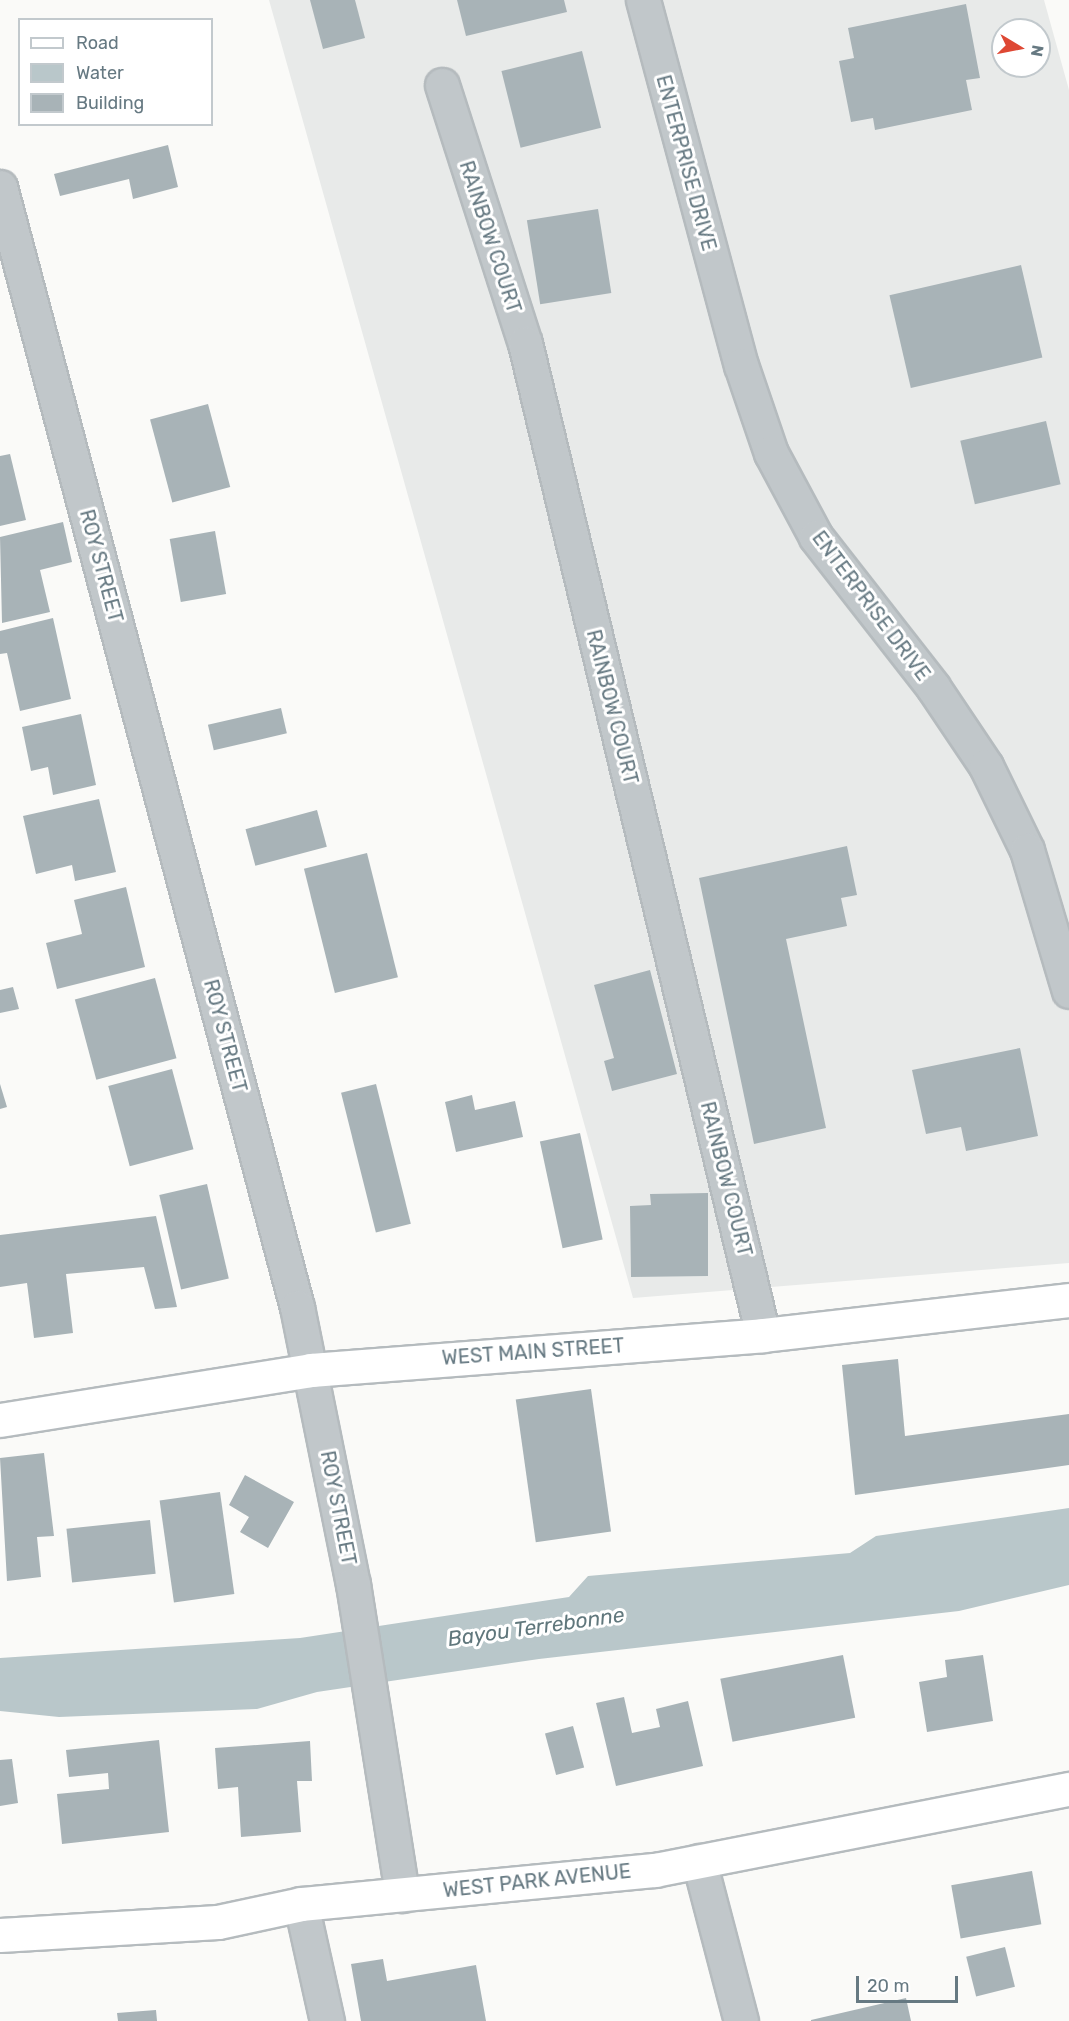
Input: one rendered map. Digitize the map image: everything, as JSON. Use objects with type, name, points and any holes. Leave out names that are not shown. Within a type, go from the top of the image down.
[{"type":"main road","name":"WEST MAIN STREET","points":[[0,1420],[310,1370],[763,1335],[1069,1300]]},
{"type":"main road","name":"WEST PARK AVENUE","points":[[0,1935],[218,1922],[301,1904],[402,1895],[699,1861],[1069,1790]]},
{"type":"street","name":"ENTERPRISE DRIVE","points":[[643,0],[741,365],[771,453],[827,553],[933,687],[986,766],[1027,850],[1069,991]]},
{"type":"street","name":"RAINBOW COURT","points":[[442,85],[525,343],[763,1335]]},
{"type":"street","name":"ROY STREET","points":[[0,186],[310,1370],[353,1584],[380,1739],[402,1895]]},
{"type":"street","points":[[699,1861],[741,2021]]},
{"type":"street","points":[[301,1904],[327,2021]]},
{"type":"shaded area","points":[[269,0],[1044,0],[1049,18],[991,18],[991,78],[1051,78],[1051,25],[1069,90],[1069,1263],[633,1298]]},
{"type":"water","name":"Bayou Terrebonne","points":[[1069,1508],[1069,1585],[959,1611],[539,1659],[317,1692],[257,1709],[59,1717],[0,1711],[0,1658],[300,1638],[569,1597],[588,1576],[850,1553],[876,1536]]},
{"type":"building","points":[[310,0],[355,0],[365,38],[323,49]]},
{"type":"building","points":[[457,0],[564,0],[567,12],[466,36]]},
{"type":"building","points":[[966,4],[980,78],[966,80],[972,110],[875,130],[873,118],[851,122],[839,61],[854,58],[848,28]]},
{"type":"building","points":[[582,51],[601,128],[521,148],[501,71]]},
{"type":"building","points":[[168,145],[178,187],[133,199],[129,179],[60,196],[54,174]]},
{"type":"building","points":[[598,209],[611,293],[540,304],[527,220]]},
{"type":"building","points":[[1021,265],[1042,358],[911,388],[889,295]]},
{"type":"building","points":[[208,404],[230,487],[172,503],[150,420]]},
{"type":"building","points":[[1046,421],[1061,484],[975,504],[960,441]]},
{"type":"building","points":[[10,454],[26,520],[0,526],[0,456]]},
{"type":"building","points":[[63,522],[72,562],[40,570],[50,612],[2,623],[0,537]]},
{"type":"building","points":[[215,531],[226,594],[181,602],[170,539]]},
{"type":"building","points":[[53,618],[71,699],[20,711],[7,653],[0,654],[0,631]]},
{"type":"building","points":[[281,708],[287,733],[214,750],[208,725]]},
{"type":"building","points":[[81,714],[96,785],[53,795],[48,767],[31,771],[22,727]]},
{"type":"building","points":[[99,799],[116,872],[75,881],[72,865],[36,874],[23,816]]},
{"type":"building","points":[[317,810],[327,847],[255,866],[246,829]]},
{"type":"building","points":[[847,846],[857,895],[841,898],[847,926],[786,939],[826,1128],[754,1144],[699,878]]},
{"type":"building","points":[[367,853],[398,977],[335,993],[304,869]]},
{"type":"building","points":[[126,887],[145,967],[57,989],[46,943],[82,934],[74,900]]},
{"type":"building","points":[[650,970],[677,1074],[612,1091],[604,1061],[614,1058],[594,985]]},
{"type":"building","points":[[155,978],[176,1058],[96,1080],[75,999]]},
{"type":"building","points":[[13,987],[19,1009],[0,1013],[0,990]]},
{"type":"building","points":[[1020,1048],[1038,1136],[966,1151],[961,1127],[926,1134],[912,1070]]},
{"type":"building","points":[[172,1069],[193,1149],[130,1166],[108,1086]]},
{"type":"building","points":[[0,1084],[7,1107],[0,1109]]},
{"type":"building","points":[[376,1084],[411,1224],[376,1232],[341,1093]]},
{"type":"building","points":[[472,1095],[475,1110],[515,1101],[523,1137],[456,1152],[445,1102]]},
{"type":"building","points":[[580,1133],[603,1240],[563,1248],[540,1142]]},
{"type":"building","points":[[207,1184],[229,1279],[181,1290],[159,1195]]},
{"type":"building","points":[[708,1193],[708,1276],[631,1277],[630,1206],[651,1205],[650,1194]]},
{"type":"building","points":[[156,1216],[177,1307],[155,1309],[144,1267],[66,1274],[73,1333],[34,1338],[27,1283],[0,1287],[0,1235]]},
{"type":"building","points":[[898,1359],[905,1436],[1069,1414],[1069,1465],[855,1495],[842,1365]]},
{"type":"building","points":[[591,1389],[611,1532],[536,1542],[516,1400]]},
{"type":"building","points":[[44,1453],[54,1536],[37,1537],[41,1577],[7,1581],[0,1458]]},
{"type":"building","points":[[245,1475],[294,1502],[268,1548],[240,1532],[249,1517],[229,1505]]},
{"type":"building","points":[[220,1492],[234,1594],[174,1602],[160,1500]]},
{"type":"building","points":[[150,1520],[156,1574],[72,1582],[66,1529]]},
{"type":"building","points":[[843,1655],[855,1718],[733,1742],[720,1679]]},
{"type":"building","points":[[983,1655],[993,1721],[927,1732],[919,1682],[947,1677],[945,1660]]},
{"type":"building","points":[[624,1697],[632,1733],[660,1727],[656,1709],[688,1701],[703,1766],[616,1786],[596,1703]]},
{"type":"building","points":[[573,1726],[584,1768],[556,1775],[545,1734]]},
{"type":"building","points":[[159,1740],[169,1832],[62,1844],[57,1794],[109,1789],[108,1773],[69,1777],[66,1750]]},
{"type":"building","points":[[310,1741],[312,1781],[297,1781],[301,1832],[241,1837],[238,1787],[218,1789],[215,1748]]},
{"type":"building","points":[[12,1759],[18,1803],[0,1806],[0,1760]]},
{"type":"building","points":[[1032,1871],[1041,1924],[961,1938],[951,1885]]},
{"type":"building","points":[[1005,1947],[1015,1987],[976,1996],[966,1957]]},
{"type":"building","points":[[383,1959],[387,1981],[476,1965],[486,2021],[361,2021],[351,1964]]},
{"type":"building","points":[[906,1998],[911,2021],[811,2021],[811,2020]]},
{"type":"building","points":[[156,2010],[157,2021],[118,2021],[117,2013]]}]
